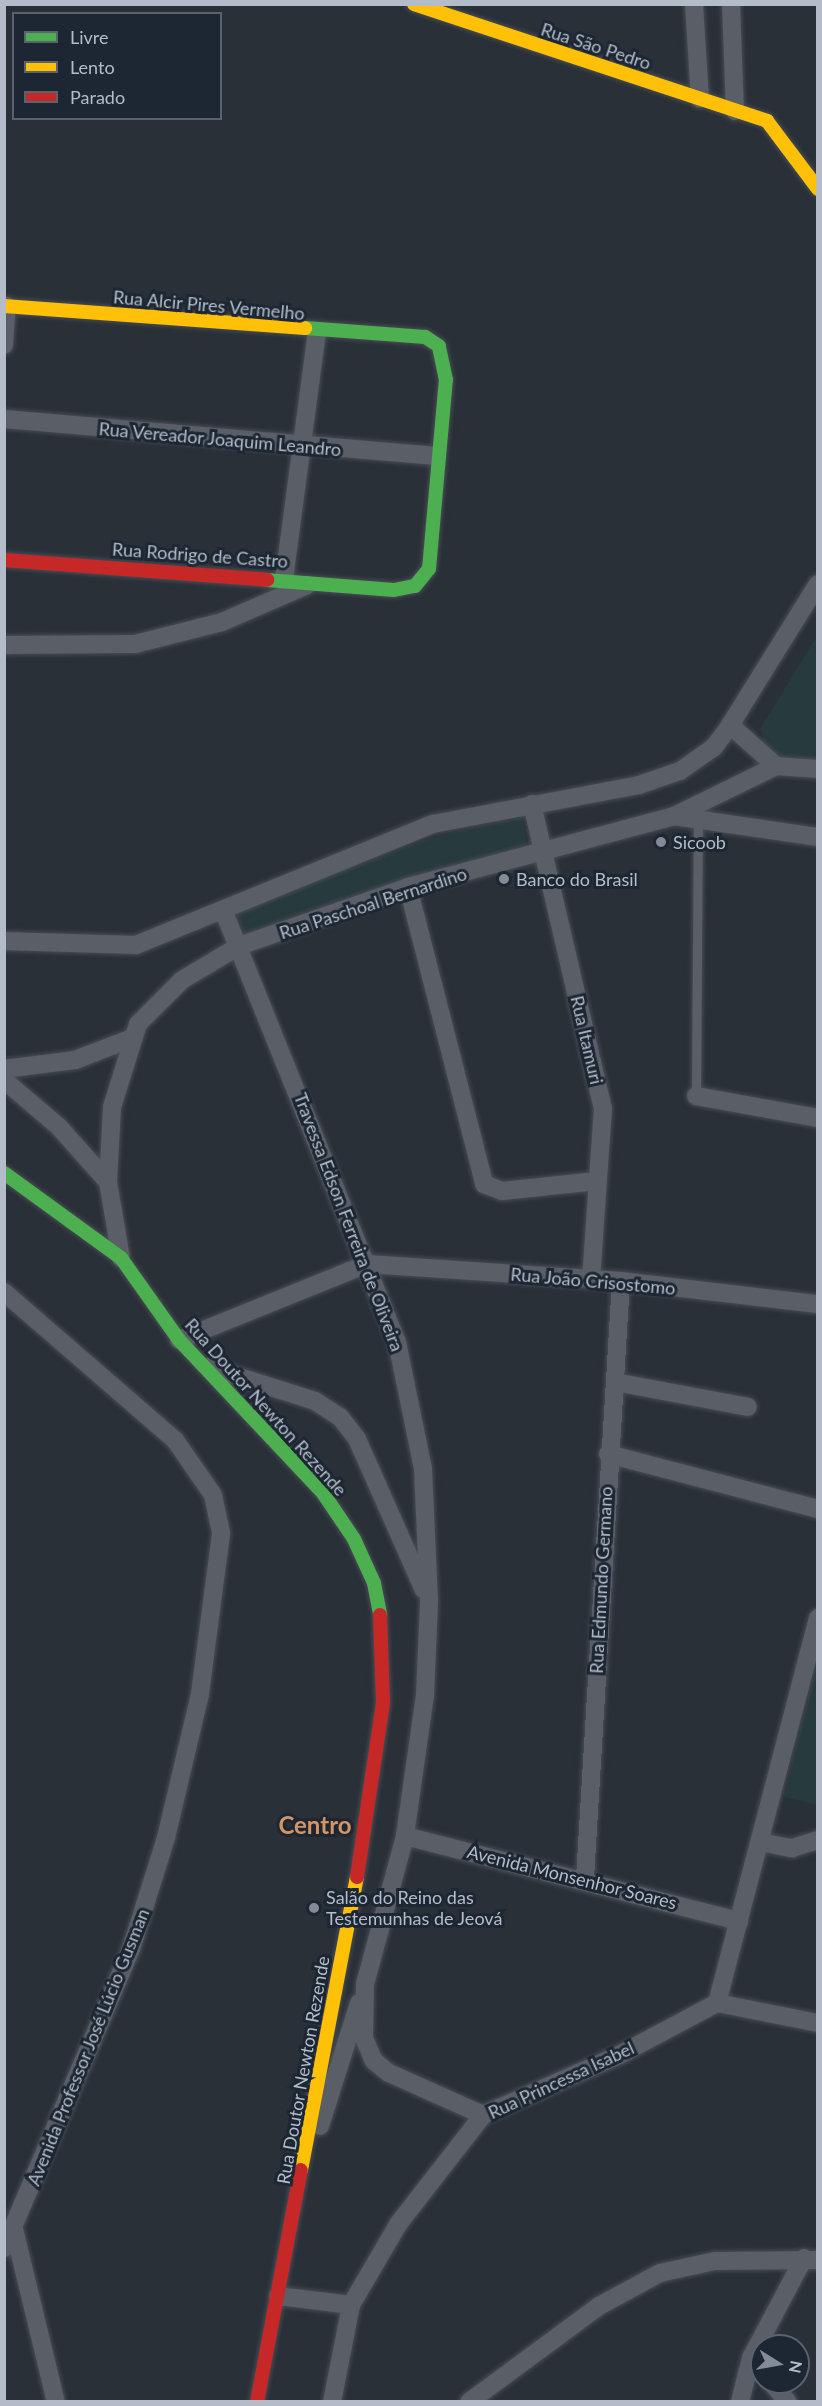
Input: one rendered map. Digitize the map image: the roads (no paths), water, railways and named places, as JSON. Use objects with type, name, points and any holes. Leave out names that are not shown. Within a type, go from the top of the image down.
[{"type":"street","name":"Rua São Pedro","points":[[414,4],[767,121],[818,189]]},
{"type":"street","points":[[694,4],[700,99]]},
{"type":"street","points":[[731,4],[735,111]]},
{"type":"street","points":[[4,345],[6,306]]},
{"type":"street","name":"Rua Alcir Pires Vermelho","points":[[6,306],[316,333],[411,337],[435,341],[444,357],[436,456]]},
{"type":"street","points":[[284,579],[316,333]]},
{"type":"street","name":"Rua Vereador Joaquim Leandro","points":[[4,419],[301,447],[436,456]]},
{"type":"street","name":"Rua Rodrigo de Castro","points":[[4,560],[317,581],[394,590],[415,586],[429,569],[436,456]]},
{"type":"street","points":[[4,645],[102,646],[176,635],[317,581]]},
{"type":"street","points":[[4,941],[113,948],[165,936],[433,824],[639,785],[680,771],[714,747],[818,584]]},
{"type":"street","points":[[730,725],[776,766]]},
{"type":"street","points":[[674,816],[776,766],[818,769]]},
{"type":"street","name":"Rua Itamuri","points":[[532,804],[603,1108],[591,1279]]},
{"type":"street","name":"Rua Paschoal Bernardino","points":[[130,1039],[182,980],[239,946],[408,887],[543,853],[674,816],[818,837]]},
{"type":"street","points":[[408,887],[480,1172],[492,1190],[597,1181]]},
{"type":"street","name":"Travessa Edson Ferreira de Oliveira","points":[[224,912],[397,1342],[412,1404],[423,1469],[429,1603],[425,1695],[405,1836],[365,1984],[364,2038],[374,2061],[389,2073],[483,2115]]},
{"type":"street","points":[[4,1069],[75,1060],[130,1039]]},
{"type":"street","points":[[121,1258],[108,1182],[107,1134],[130,1039]]},
{"type":"street","points":[[4,1080],[59,1127],[108,1182]]},
{"type":"street","points":[[696,1096],[818,1118]]},
{"type":"street","name":"Rua Doutor Newton Rezende","points":[[4,1173],[121,1258],[179,1340],[208,1367],[322,1493],[354,1539],[374,1583],[385,1641],[383,1702],[364,1841],[318,2062],[303,2179],[257,2402]]},
{"type":"street","points":[[179,1340],[367,1264]]},
{"type":"street","name":"Rua João Crisostomo","points":[[367,1264],[621,1281],[818,1304]]},
{"type":"street","name":"Rua Edmundo Germano","points":[[585,1878],[608,1454],[621,1281]]},
{"type":"street","name":"Avenida Professor José Lúcio Gusman","points":[[4,1292],[175,1440],[213,1495],[221,1534],[202,1683],[166,1838],[131,1949],[4,2248]]},
{"type":"street","points":[[208,1367],[315,1401],[340,1417],[367,1459],[429,1603]]},
{"type":"street","points":[[615,1382],[748,1407]]},
{"type":"street","points":[[608,1454],[818,1509]]},
{"type":"street","points":[[818,1618],[717,2002],[818,2023]]},
{"type":"street","name":"Avenida Monsenhor Soares","points":[[405,1836],[585,1878],[739,1921]]},
{"type":"street","points":[[760,1842],[792,1848],[818,1840]]},
{"type":"street","points":[[303,2179],[365,1984]]},
{"type":"street","name":"Rua Princessa Isabel","points":[[332,2402],[351,2306],[399,2223],[483,2115],[621,2054],[717,2002]]},
{"type":"street","points":[[14,2229],[56,2402]]},
{"type":"street","points":[[469,2402],[599,2306],[660,2273],[715,2261],[811,2259],[772,2334]]},
{"type":"street","points":[[278,2296],[351,2306]]},
{"type":"street","points":[[741,2402],[750,2379]]},
{"type":"lane","points":[[696,1096],[698,820]]},
{"type":"place","name":"Sicoob","points":[[661,842]]},
{"type":"place","name":"Banco do Brasil","points":[[504,879]]},
{"type":"place","name":"Salão do Reino das Testemunhas de Jeová","points":[[314,1908]]},
{"type":"district","name":"Centro","points":[[315,1825]]}]
